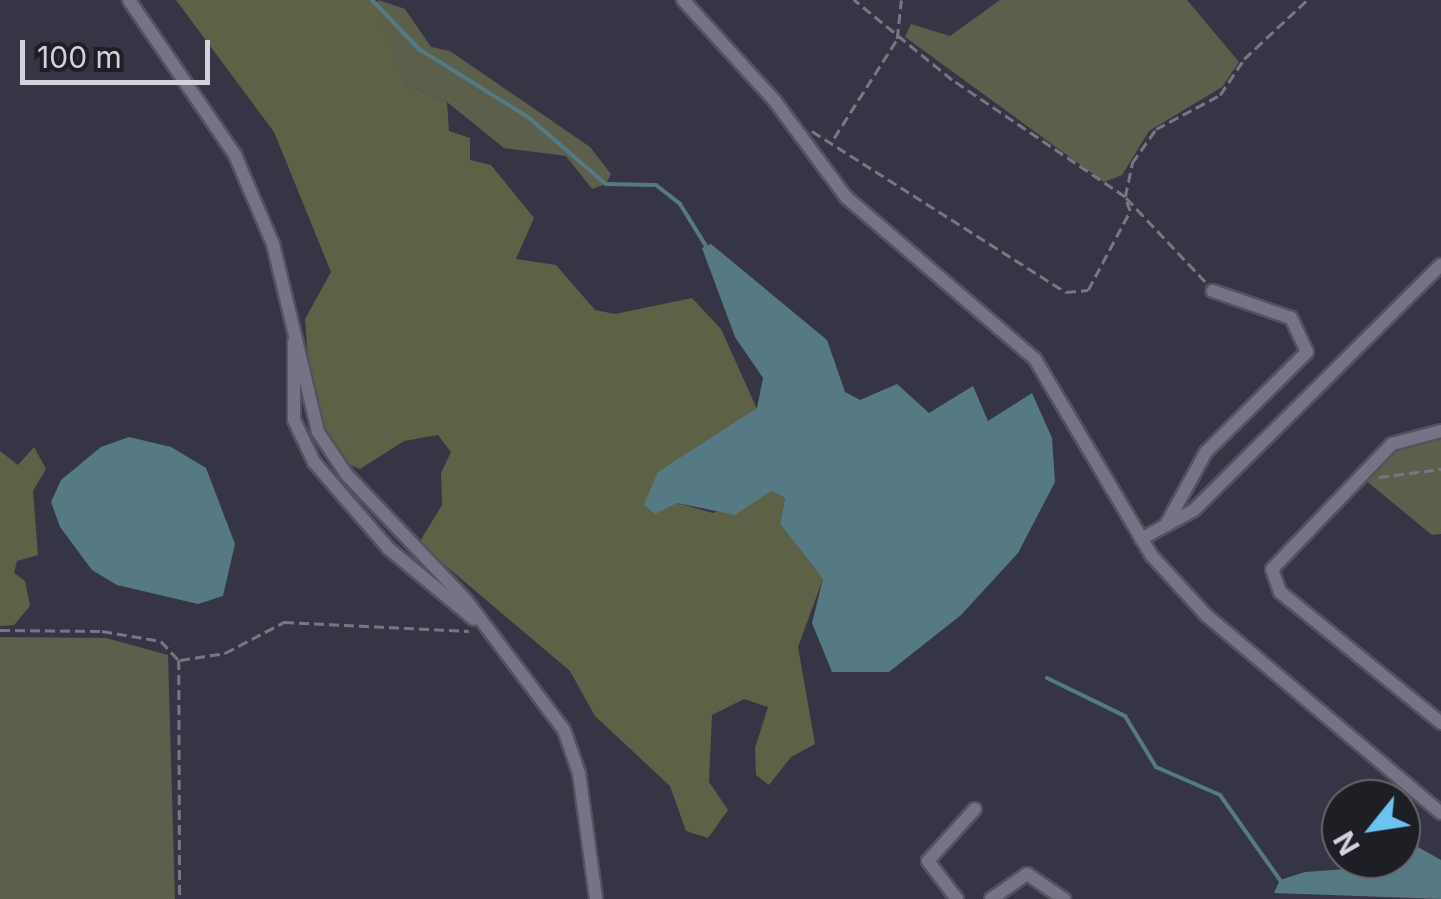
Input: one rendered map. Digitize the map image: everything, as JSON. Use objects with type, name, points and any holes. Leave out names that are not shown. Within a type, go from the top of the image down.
[{"type":"street","points":[[129,0],[235,154],[273,244],[312,421],[334,459],[482,624],[564,730],[579,773],[596,899]]},
{"type":"street","points":[[683,0],[790,121],[846,196],[1035,359],[1142,539],[1226,634],[1441,813]]},
{"type":"street","points":[[1142,539],[1194,510],[1441,265]]},
{"type":"street","points":[[1166,525],[1206,452],[1308,352],[1292,318],[1212,291]]},
{"type":"street","points":[[294,332],[294,420],[314,462],[389,550],[482,624]]},
{"type":"street","points":[[1441,431],[1397,440],[1280,554],[1272,577],[1280,592],[1441,723]]},
{"type":"street","points":[[957,899],[928,861],[975,808]]},
{"type":"street","points":[[991,899],[1027,874],[1064,899]]},
{"type":"path","points":[[854,0],[896,40],[1124,197],[1212,291]]},
{"type":"path","points":[[833,139],[896,40],[901,0]]},
{"type":"path","points":[[790,121],[833,139],[1066,292],[1088,290],[1130,212],[1124,197],[1149,137],[1220,95],[1244,59],[1307,0]]},
{"type":"path","points":[[1366,468],[1385,478],[1441,469]]},
{"type":"path","points":[[179,660],[225,653],[284,622],[482,624]]},
{"type":"path","points":[[0,630],[121,634],[160,641],[179,660],[180,899]]},
{"type":"shaded area","points":[[176,0],[373,0],[406,84],[447,102],[449,131],[470,138],[470,160],[491,165],[534,218],[516,259],[556,265],[595,310],[615,314],[692,298],[721,329],[757,409],[726,429],[677,503],[713,513],[771,491],[785,498],[780,524],[823,579],[798,647],[815,744],[791,757],[769,785],[756,775],[755,748],[768,707],[744,699],[712,715],[709,782],[728,810],[708,838],[686,831],[670,786],[595,716],[570,671],[419,543],[442,505],[441,473],[451,452],[438,435],[404,441],[360,469],[333,458],[313,425],[305,319],[331,272],[274,132]]},
{"type":"shaded area","points":[[379,0],[405,9],[431,47],[450,51],[590,147],[611,174],[606,184],[592,189],[566,156],[504,148],[447,102],[406,84],[370,6]]},
{"type":"shaded area","points":[[1000,0],[1187,0],[1239,62],[1222,87],[1149,131],[1122,175],[1104,182],[905,37],[911,24],[950,36]]},
{"type":"shaded area","points":[[711,244],[827,340],[845,392],[860,400],[897,384],[929,413],[973,386],[988,421],[1032,393],[1052,438],[1055,482],[1018,553],[961,615],[889,672],[832,672],[812,623],[823,579],[780,524],[785,498],[771,491],[735,515],[677,503],[655,514],[644,505],[658,472],[757,408],[763,378],[735,337],[702,248]]},
{"type":"shaded area","points":[[129,437],[171,447],[206,468],[235,544],[223,596],[198,604],[117,585],[92,570],[60,527],[51,502],[61,480],[101,447]]},
{"type":"shaded area","points":[[1441,439],[1441,534],[1432,535],[1364,479],[1394,450]]},
{"type":"shaded area","points":[[34,447],[46,469],[33,491],[38,555],[17,561],[14,573],[25,581],[30,606],[14,625],[0,626],[0,451],[18,465]]},
{"type":"shaded area","points":[[0,637],[106,638],[168,655],[175,899],[0,899]]},
{"type":"shaded area","points":[[1421,849],[1441,860],[1441,899],[1274,893],[1280,880],[1321,871],[1321,879],[1421,879]]},
{"type":"waterway","points":[[372,0],[419,49],[528,117],[606,184],[656,185],[680,204],[706,246]]},
{"type":"waterway","points":[[1047,678],[1125,716],[1156,767],[1220,795],[1280,880]]}]
